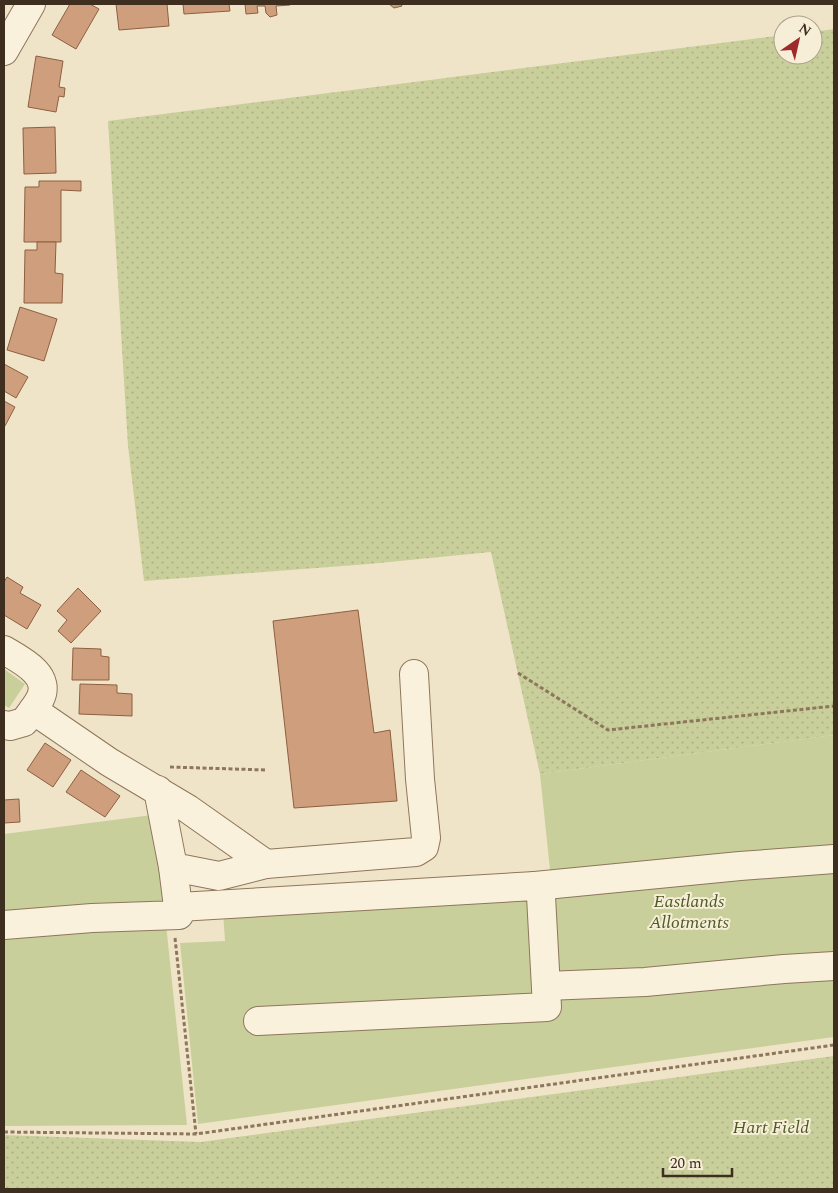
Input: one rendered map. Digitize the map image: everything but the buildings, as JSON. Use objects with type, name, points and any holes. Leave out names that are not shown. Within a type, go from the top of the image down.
[{"type":"street","points":[[4,51],[31,4]]},
{"type":"street","points":[[4,650],[36,671],[42,681],[41,697],[24,722],[10,726],[4,725]]},
{"type":"street","points":[[173,868],[219,876],[266,864],[416,852],[424,847],[426,838],[420,779],[414,674]]},
{"type":"street","points":[[33,710],[109,762],[161,778],[266,864]]},
{"type":"street","points":[[161,778],[173,868],[176,911]]},
{"type":"street","points":[[4,925],[535,886],[740,866],[834,860]]},
{"type":"street","points":[[258,1022],[547,1007],[541,896],[535,886]]},
{"type":"street","points":[[546,986],[645,982],[834,966]]},
{"type":"path","points":[[518,673],[608,730],[834,706]]},
{"type":"path","points":[[161,778],[266,770]]},
{"type":"path","points":[[176,911],[196,1134]]},
{"type":"path","points":[[4,1132],[196,1134],[834,1045]]},
{"type":"green space","points":[[834,29],[834,735],[540,774],[491,552],[369,564],[144,581],[128,446],[108,121],[773,36],[773,65],[823,65],[823,31]]},
{"type":"green space","points":[[4,669],[25,684],[9,708],[4,705]]},
{"type":"green space","name":"Eastlands Allotments","points":[[834,735],[834,1037],[198,1124],[180,943],[225,941],[223,912],[310,892],[550,870],[540,774]]},
{"type":"green space","points":[[152,815],[168,904],[166,924],[187,1125],[4,1126],[4,834]]},
{"type":"green space","name":"Hart Field","points":[[834,1056],[834,1189],[4,1189],[4,1135],[201,1142]]}]
